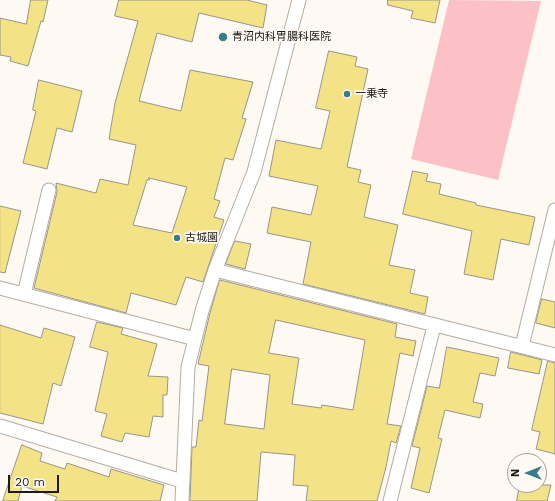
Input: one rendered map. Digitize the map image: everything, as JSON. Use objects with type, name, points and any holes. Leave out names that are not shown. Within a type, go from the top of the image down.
[{"type":"street","points":[[182,501],[188,367],[215,270],[254,172],[299,0]]},
{"type":"street","points":[[24,294],[49,190]]},
{"type":"street","points":[[522,346],[555,210]]},
{"type":"street","points":[[215,270],[434,326],[555,355]]},
{"type":"street","points":[[0,288],[195,339]]},
{"type":"street","points":[[390,501],[434,326]]},
{"type":"street","points":[[0,426],[182,481]]},
{"type":"shaded area","points":[[449,0],[541,1],[498,180],[411,159]]},
{"type":"building","points":[[31,0],[48,0],[43,22],[41,21],[28,66],[10,61],[11,57],[0,55],[0,18],[26,24]]},
{"type":"building","points":[[119,0],[247,0],[267,5],[263,28],[199,13],[192,42],[157,33],[139,101],[181,111],[190,70],[253,82],[242,118],[246,119],[233,160],[225,158],[214,199],[220,201],[214,217],[224,220],[203,282],[186,277],[176,305],[131,293],[126,313],[34,288],[57,192],[56,183],[96,193],[100,179],[128,185],[136,145],[109,139],[115,103],[138,21],[115,16]],"holes":[[[149,178],[187,187],[172,233],[133,225],[147,180],[149,180]]]},
{"type":"building","points":[[388,0],[440,0],[435,23],[411,18],[413,11],[388,5]]},
{"type":"building","points":[[329,51],[357,57],[355,66],[368,69],[347,167],[361,170],[358,182],[371,185],[364,217],[398,225],[389,265],[415,270],[410,293],[428,297],[425,314],[303,284],[311,242],[267,233],[272,207],[311,215],[318,186],[269,176],[276,140],[321,149],[330,111],[316,108]]},
{"type":"building","points":[[39,80],[82,91],[72,132],[57,128],[47,169],[23,163],[36,111],[33,110]]},
{"type":"building","points":[[413,171],[428,174],[426,181],[441,184],[439,194],[476,203],[476,205],[535,217],[529,245],[501,239],[493,280],[464,274],[472,231],[403,214]]},
{"type":"building","points":[[0,206],[21,211],[5,273],[0,272]]},
{"type":"building","points":[[235,241],[251,244],[245,269],[226,264]]},
{"type":"building","points":[[220,280],[397,324],[395,337],[416,341],[413,356],[400,353],[387,424],[401,426],[396,443],[391,441],[377,501],[306,501],[308,486],[293,485],[295,455],[261,452],[257,501],[190,501],[192,447],[196,447],[199,420],[202,421],[209,366],[198,364],[210,313]],"holes":[[[276,320],[365,340],[353,410],[322,405],[321,408],[292,404],[299,358],[269,353]],[[232,369],[270,375],[264,429],[225,424]]]},
{"type":"building","points":[[542,299],[555,302],[555,328],[536,323]]},
{"type":"building","points":[[97,322],[123,328],[121,334],[157,344],[148,376],[168,377],[167,395],[163,395],[163,417],[153,416],[149,437],[125,433],[122,442],[101,436],[107,414],[95,411],[108,352],[90,347]]},
{"type":"building","points":[[0,325],[41,338],[44,328],[75,337],[61,386],[53,383],[43,424],[0,413]]},
{"type":"building","points":[[447,347],[499,358],[495,376],[480,373],[473,402],[483,404],[480,418],[445,410],[438,438],[442,439],[429,493],[411,488],[420,448],[412,446],[427,386],[439,388]]},
{"type":"building","points":[[511,352],[542,360],[539,374],[508,368]]},
{"type":"building","points":[[548,361],[555,363],[555,454],[536,449],[540,432],[532,430]]},
{"type":"building","points":[[22,445],[42,453],[40,461],[65,469],[67,463],[109,477],[111,469],[164,485],[160,501],[55,501],[57,497],[22,486],[18,501],[3,501]]},
{"type":"building","points":[[547,485],[551,485],[547,501],[517,501],[518,493],[547,493]]},
{"type":"place","name":"青沼内科胃腸科医院","points":[[223,37]]},
{"type":"place","name":"一乗寺","points":[[347,94]]},
{"type":"place","name":"古城園","points":[[177,238]]}]
